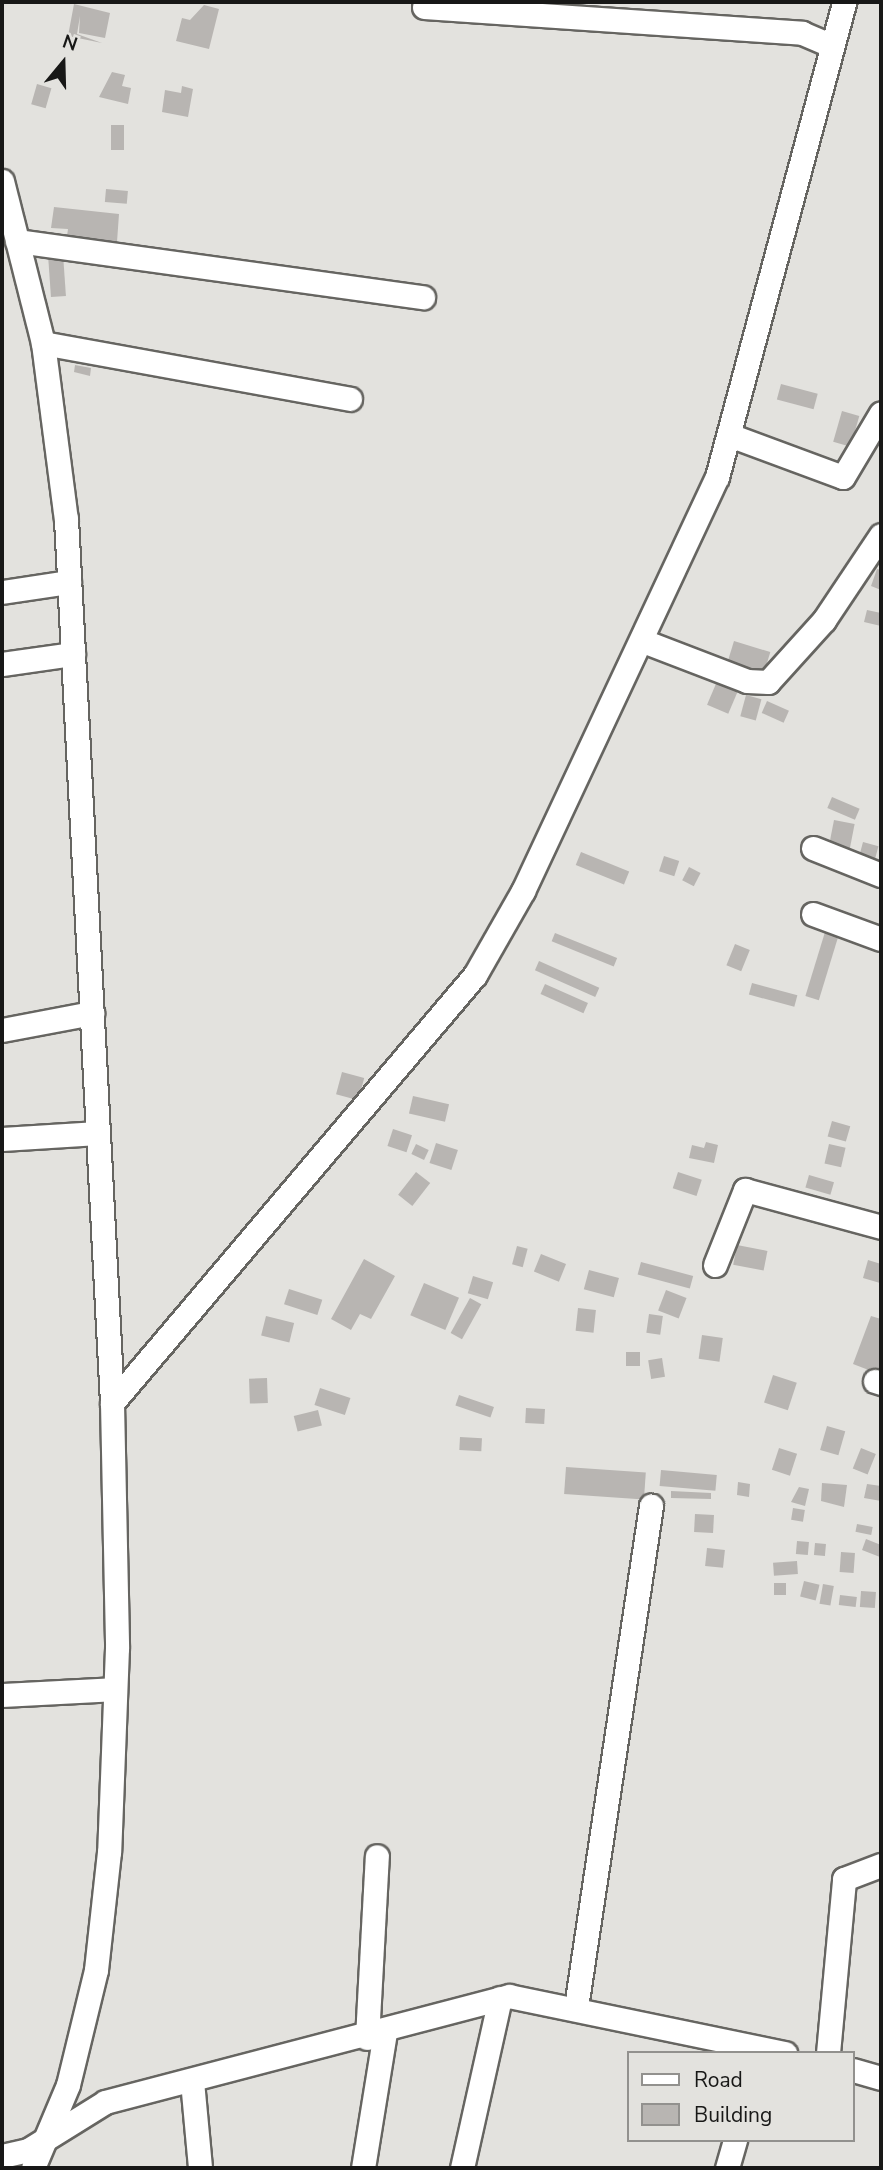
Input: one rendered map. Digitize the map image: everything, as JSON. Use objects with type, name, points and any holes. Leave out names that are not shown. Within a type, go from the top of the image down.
[{"type":"street","points":[[112,1403],[475,975],[523,891],[643,641],[732,436],[830,45],[844,2]]},
{"type":"street","points":[[424,7],[803,33],[830,45]]},
{"type":"street","points":[[2,181],[43,343],[57,427],[69,582],[112,1403],[116,1689],[96,1970],[68,2085],[33,2168]]},
{"type":"street","points":[[17,241],[423,297]]},
{"type":"street","points":[[43,343],[350,399]]},
{"type":"street","points":[[732,436],[843,477],[881,413]]},
{"type":"street","points":[[643,641],[747,681],[768,682],[824,620],[881,535]]},
{"type":"street","points":[[2,592],[69,582]]},
{"type":"street","points":[[2,664],[73,654]]},
{"type":"street","points":[[813,848],[881,875]]},
{"type":"street","points":[[813,914],[881,939]]},
{"type":"street","points":[[2,1030],[92,1013]]},
{"type":"street","points":[[2,1139],[98,1133]]},
{"type":"street","points":[[715,1265],[745,1190],[881,1227]]},
{"type":"street","points":[[576,2007],[651,1506]]},
{"type":"street","points":[[2,1695],[116,1689]]},
{"type":"street","points":[[363,2168],[376,2035],[377,1856]]},
{"type":"street","points":[[828,2051],[844,1879],[852,1870],[881,1865]]},
{"type":"street","points":[[462,2168],[499,1998]]},
{"type":"street","points":[[2,2156],[44,2140],[86,2109],[376,2035],[499,1998],[576,2007],[770,2051]]},
{"type":"street","points":[[855,2071],[881,2078]]},
{"type":"street","points":[[192,2081],[200,2168]]},
{"type":"street","points":[[727,2168],[734,2142]]},
{"type":"building","points":[[74,4],[110,13],[105,38],[79,33],[80,16],[77,34],[102,43],[68,36]]},
{"type":"building","points":[[204,5],[219,9],[209,49],[176,41],[182,18],[190,20]]},
{"type":"building","points":[[112,72],[125,75],[122,86],[131,88],[128,104],[99,97]]},
{"type":"building","points":[[37,84],[51,88],[46,108],[31,104]]},
{"type":"building","points":[[182,86],[193,89],[188,117],[162,112],[165,90],[181,93]]},
{"type":"building","points":[[111,125],[124,125],[124,150],[111,150]]},
{"type":"building","points":[[106,189],[128,191],[127,204],[105,202]]},
{"type":"building","points":[[54,207],[119,214],[117,242],[67,236],[68,229],[51,228]]},
{"type":"building","points":[[63,254],[66,296],[51,297],[48,255]]},
{"type":"building","points":[[75,365],[91,368],[90,376],[74,372]]},
{"type":"building","points":[[781,384],[818,394],[814,409],[777,399]]},
{"type":"building","points":[[842,411],[859,416],[850,447],[833,442]]},
{"type":"building","points":[[877,569],[881,570],[881,590],[871,586]]},
{"type":"building","points":[[867,610],[881,613],[881,626],[864,622]]},
{"type":"building","points":[[734,641],[770,652],[764,673],[728,662]]},
{"type":"building","points":[[718,679],[739,688],[728,714],[707,705]]},
{"type":"building","points":[[746,695],[761,699],[756,720],[740,716]]},
{"type":"building","points":[[767,701],[789,711],[784,723],[762,713]]},
{"type":"building","points":[[832,797],[860,809],[855,820],[827,808]]},
{"type":"building","points":[[834,820],[855,824],[850,849],[829,845]]},
{"type":"building","points":[[863,842],[878,846],[875,861],[859,856]]},
{"type":"building","points":[[581,852],[629,871],[624,884],[576,865]]},
{"type":"building","points":[[664,856],[679,861],[674,876],[659,871]]},
{"type":"building","points":[[689,867],[701,873],[694,886],[682,880]]},
{"type":"building","points":[[825,932],[838,936],[819,1000],[805,996]]},
{"type":"building","points":[[555,933],[617,958],[614,966],[552,941]]},
{"type":"building","points":[[735,944],[750,950],[741,971],[726,965]]},
{"type":"building","points":[[539,961],[599,988],[595,997],[535,970]]},
{"type":"building","points":[[752,983],[797,995],[794,1007],[749,995]]},
{"type":"building","points":[[545,984],[588,1003],[583,1013],[541,994]]},
{"type":"building","points":[[342,1072],[364,1078],[358,1100],[336,1094]]},
{"type":"building","points":[[413,1096],[449,1104],[445,1122],[409,1114]]},
{"type":"building","points":[[832,1121],[850,1126],[846,1142],[828,1136]]},
{"type":"building","points":[[393,1129],[412,1135],[406,1152],[387,1146]]},
{"type":"building","points":[[706,1142],[718,1145],[714,1163],[689,1158],[692,1145],[704,1148]]},
{"type":"building","points":[[436,1143],[458,1150],[451,1170],[430,1163]]},
{"type":"building","points":[[416,1144],[429,1150],[424,1160],[411,1154]]},
{"type":"building","points":[[829,1144],[846,1148],[841,1167],[825,1163]]},
{"type":"building","points":[[416,1172],[430,1183],[412,1206],[398,1195]]},
{"type":"building","points":[[678,1172],[702,1180],[697,1196],[673,1188]]},
{"type":"building","points":[[809,1175],[834,1182],[830,1195],[805,1187]]},
{"type":"building","points":[[737,1245],[767,1251],[764,1271],[733,1265]]},
{"type":"building","points":[[517,1246],[528,1249],[523,1267],[512,1264]]},
{"type":"building","points":[[541,1254],[566,1264],[559,1282],[534,1272]]},
{"type":"building","points":[[364,1259],[395,1276],[371,1319],[360,1314],[351,1330],[331,1319]]},
{"type":"building","points":[[868,1260],[881,1264],[880,1283],[863,1278]]},
{"type":"building","points":[[641,1262],[693,1276],[690,1289],[638,1275]]},
{"type":"building","points":[[589,1270],[619,1278],[614,1297],[584,1289]]},
{"type":"building","points":[[473,1276],[493,1282],[488,1299],[468,1293]]},
{"type":"building","points":[[424,1283],[459,1298],[445,1330],[410,1315]]},
{"type":"building","points":[[289,1289],[322,1300],[317,1315],[284,1304]]},
{"type":"building","points":[[666,1290],[687,1298],[679,1318],[658,1311]]},
{"type":"building","points":[[470,1298],[481,1304],[462,1339],[451,1333]]},
{"type":"building","points":[[578,1308],[596,1310],[593,1333],[576,1331]]},
{"type":"building","points":[[649,1314],[663,1316],[660,1335],[646,1333]]},
{"type":"building","points":[[266,1316],[294,1323],[289,1342],[261,1335]]},
{"type":"building","points":[[871,1316],[881,1319],[879,1374],[853,1364]]},
{"type":"building","points":[[702,1335],[723,1338],[719,1362],[699,1359]]},
{"type":"building","points":[[626,1352],[640,1352],[640,1366],[626,1366]]},
{"type":"building","points":[[662,1358],[665,1377],[651,1379],[648,1360]]},
{"type":"building","points":[[773,1375],[797,1383],[788,1410],[764,1403]]},
{"type":"building","points":[[267,1378],[268,1403],[250,1404],[249,1379]]},
{"type":"building","points":[[320,1388],[350,1398],[345,1415],[314,1405]]},
{"type":"building","points":[[459,1395],[494,1407],[490,1417],[455,1405]]},
{"type":"building","points":[[526,1408],[545,1409],[544,1424],[525,1423]]},
{"type":"building","points":[[318,1410],[322,1426],[298,1432],[294,1416]]},
{"type":"building","points":[[827,1426],[845,1431],[838,1455],[820,1450]]},
{"type":"building","points":[[460,1437],[482,1438],[481,1451],[459,1450]]},
{"type":"building","points":[[779,1448],[797,1454],[790,1476],[772,1470]]},
{"type":"building","points":[[861,1448],[876,1454],[868,1474],[853,1468]]},
{"type":"building","points":[[566,1467],[646,1473],[644,1500],[564,1494]]},
{"type":"building","points":[[661,1470],[717,1475],[715,1491],[660,1486]]},
{"type":"building","points":[[738,1482],[750,1484],[749,1497],[737,1495]]},
{"type":"building","points":[[822,1483],[847,1485],[844,1507],[821,1501]]},
{"type":"building","points":[[867,1484],[881,1486],[881,1501],[864,1498]]},
{"type":"building","points":[[799,1487],[809,1489],[805,1506],[791,1502]]},
{"type":"building","points":[[671,1491],[711,1493],[711,1499],[671,1498]]},
{"type":"building","points":[[793,1508],[805,1510],[803,1522],[791,1520]]},
{"type":"building","points":[[695,1514],[714,1515],[713,1533],[694,1532]]},
{"type":"building","points":[[857,1524],[873,1527],[871,1535],[855,1532]]},
{"type":"building","points":[[866,1539],[881,1545],[880,1557],[862,1550]]},
{"type":"building","points":[[797,1541],[809,1542],[808,1555],[796,1554]]},
{"type":"building","points":[[815,1543],[826,1544],[825,1556],[814,1555]]},
{"type":"building","points":[[707,1548],[725,1550],[723,1568],[705,1566]]},
{"type":"building","points":[[841,1552],[855,1553],[854,1573],[840,1572]]},
{"type":"building","points":[[797,1561],[798,1574],[774,1576],[773,1563]]},
{"type":"building","points":[[804,1581],[820,1585],[816,1600],[800,1597]]},
{"type":"building","points":[[774,1583],[786,1583],[786,1595],[774,1595]]},
{"type":"building","points":[[823,1584],[834,1586],[830,1606],[820,1604]]},
{"type":"building","points":[[861,1591],[876,1592],[875,1608],[860,1607]]},
{"type":"building","points":[[840,1595],[857,1597],[856,1607],[839,1605]]}]
